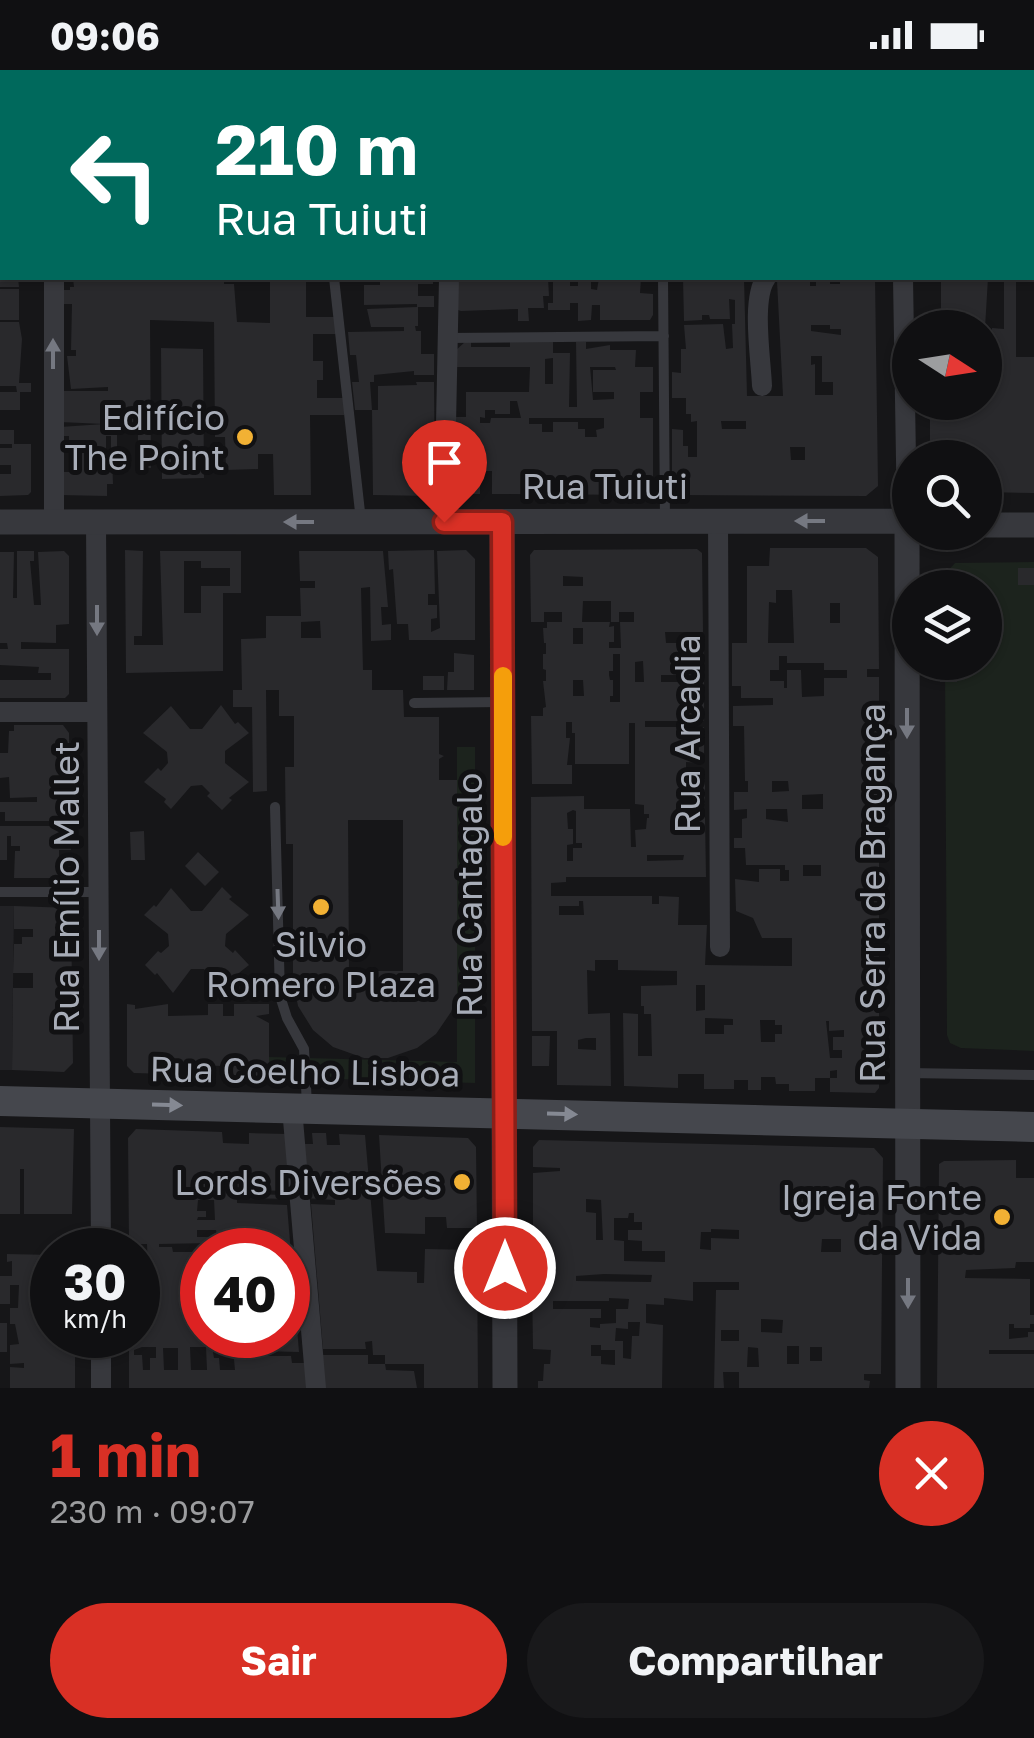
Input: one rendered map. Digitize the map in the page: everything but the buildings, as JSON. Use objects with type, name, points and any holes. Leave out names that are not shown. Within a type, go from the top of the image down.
[{"type":"main road","name":"Rua Coelho Lisboa","points":[[0,1101],[1034,1127]]},
{"type":"street","points":[[54,280],[54,522]]},
{"type":"street","points":[[444,522],[449,280]]},
{"type":"street","points":[[762,386],[759,312],[764,280]]},
{"type":"street","name":"Rua Serra de Bragança","points":[[904,280],[907,440]]},
{"type":"street","name":"Rua Arcadia","points":[[718,521],[720,947]]},
{"type":"street","name":"Rua Tuiuti","points":[[0,522],[892,521]]},
{"type":"street","name":"Rua Cantagalo","points":[[502,522],[505,1388]]},
{"type":"street","name":"Rua Emílio Mallet","points":[[96,523],[101,1228]]},
{"type":"street","points":[[1002,525],[1034,525]]},
{"type":"street","name":"Rua Serra de Bragança","points":[[908,1388],[909,550]]},
{"type":"street","points":[[0,712],[97,712]]},
{"type":"street","points":[[300,1108],[316,1388]]},
{"type":"street","points":[[101,1358],[101,1388]]},
{"type":"lane","points":[[334,280],[362,522]]},
{"type":"lane","points":[[663,280],[665,521]]},
{"type":"lane","points":[[447,338],[664,336]]},
{"type":"lane","points":[[414,703],[503,702]]},
{"type":"lane","points":[[275,807],[280,996],[304,1049],[300,1108]]},
{"type":"lane","points":[[0,892],[98,892]]},
{"type":"lane","points":[[908,1073],[1034,1075]]},
{"type":"shaded area","points":[[1034,562],[1034,1051],[961,1048],[950,1043],[947,1035],[945,680],[1002,680],[1002,570],[949,570],[955,563]]},
{"type":"shaded area","points":[[457,747],[475,747],[475,1083],[269,1077],[269,1057],[457,1062]]},
{"type":"shaded area","points":[[0,906],[14,906],[12,1070],[0,1070]]},
{"type":"slow traffic","points":[[503,676],[503,837]]},
{"type":"place","name":"Edifício The Point","points":[[245,437]]},
{"type":"place","name":"Silvio Romero Plaza","points":[[321,907]]},
{"type":"place","name":"Lords Diversões","points":[[462,1182]]},
{"type":"place","name":"Igreja Fonte da Vida","points":[[1002,1217]]},
{"type":"route","points":[[444,522],[502,522],[505,1268]]}]
